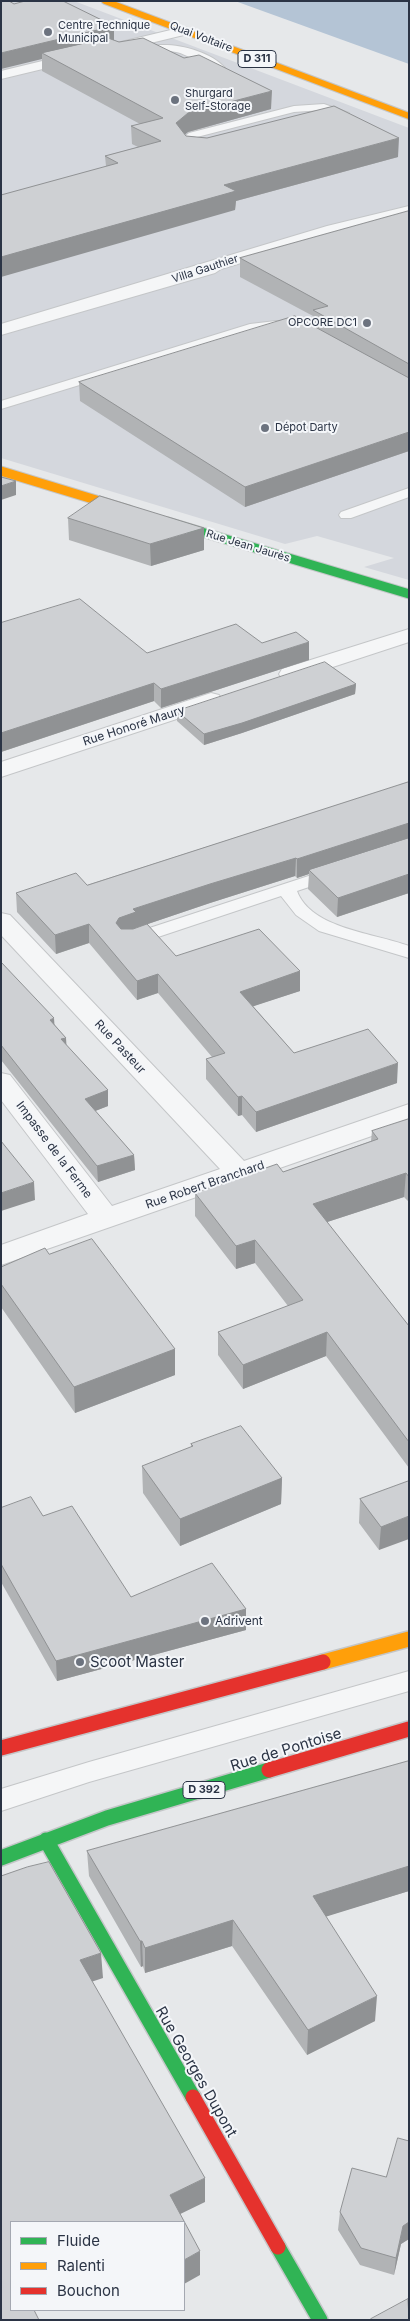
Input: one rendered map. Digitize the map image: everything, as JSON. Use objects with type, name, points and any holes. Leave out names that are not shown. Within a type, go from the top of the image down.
[{"type":"main road","name":"Quai Voltaire","points":[[104,1],[409,116]]},
{"type":"main road","name":"Rue Jean Jaurès","points":[[1,471],[409,594]]},
{"type":"main road","points":[[1,1748],[73,1727],[409,1639]]},
{"type":"main road","name":"Rue de Pontoise","points":[[1,1858],[108,1818],[409,1729]]},
{"type":"main road","name":"Rue Georges Dupont","points":[[46,1840],[320,2320]]},
{"type":"street","points":[[1,75],[183,31]]},
{"type":"street","name":"Villa Gauthier","points":[[1,330],[209,269],[215,265],[333,230],[352,227],[409,211]]},
{"type":"street","points":[[270,680],[409,635]]},
{"type":"street","name":"Rue Honoré Maury","points":[[1,770],[233,693]]},
{"type":"street","name":"Rue Pasteur","points":[[1,920],[240,1173]]},
{"type":"street","name":"Impasse de la Ferme","points":[[1,1081],[107,1219]]},
{"type":"street","name":"Rue Robert Branchard","points":[[1,1255],[409,1113]]},
{"type":"lane","points":[[106,50],[119,56],[174,48],[189,52],[219,66],[228,75]]},
{"type":"lane","points":[[277,100],[294,109],[324,108],[343,113],[336,118],[207,152],[190,151],[184,142],[193,135],[294,109]]},
{"type":"lane","points":[[1,405],[255,327],[282,325],[303,331]]},
{"type":"lane","points":[[346,515],[409,492]]},
{"type":"lane","points":[[127,942],[352,866]]},
{"type":"lane","points":[[287,888],[289,897],[314,921],[325,927],[400,948],[409,953]]},
{"type":"lane","points":[[1,1800],[89,1772],[409,1681]]},
{"type":"shaded area","points":[[1,1],[74,1],[409,128],[409,580],[364,567],[394,558],[317,536],[285,544],[1,458]]},
{"type":"water","points":[[235,1],[409,1],[409,64]]},
{"type":"building","points":[[1,1],[9,1],[14,4],[25,1],[63,1],[114,26],[1,53]]},
{"type":"building","points":[[108,38],[119,42],[143,38],[184,58],[199,55],[272,91],[188,113],[176,123],[186,136],[207,138],[334,106],[399,138],[224,185],[236,191],[1,257],[1,195],[118,163],[105,156],[161,141],[131,126],[163,118],[42,53]]},
{"type":"building","name":"OPCORE DC1","points":[[409,211],[409,364],[313,310],[328,306],[240,258]]},
{"type":"building","name":"Dépot Darty","points":[[295,316],[409,378],[409,432],[245,487],[79,382]]},
{"type":"building","points":[[1,477],[16,481],[1,486]]},
{"type":"building","points":[[100,496],[204,528],[150,544],[68,518]]},
{"type":"building","points":[[80,599],[147,653],[236,624],[262,643],[296,632],[309,642],[161,689],[154,683],[1,733],[1,623]]},
{"type":"building","points":[[325,662],[356,684],[204,734],[177,711]]},
{"type":"building","points":[[409,782],[409,823],[133,909],[136,912],[119,918],[116,923],[121,929],[133,929],[147,924],[176,956],[259,929],[300,971],[240,992],[294,1053],[368,1029],[398,1063],[256,1112],[242,1096],[238,1097],[206,1059],[225,1053],[158,974],[137,981],[89,924],[55,935],[16,893],[76,873],[87,885]]},
{"type":"building","points":[[409,838],[409,874],[338,898],[309,870]]},
{"type":"building","points":[[1,962],[54,1018],[50,1020],[66,1038],[61,1039],[108,1090],[85,1099],[134,1155],[97,1166],[1,1045]]},
{"type":"building","points":[[409,1119],[409,1177],[406,1173],[313,1204],[409,1326],[409,1442],[327,1332],[243,1365],[218,1332],[303,1300],[255,1240],[236,1246],[195,1193],[277,1164],[283,1172],[378,1139],[372,1131]]},
{"type":"building","points":[[1,1141],[34,1182],[1,1193]]},
{"type":"building","points":[[92,1239],[175,1349],[74,1387],[1,1284],[1,1267],[45,1248],[49,1254]]},
{"type":"building","points":[[241,1426],[282,1478],[180,1519],[142,1466],[193,1446],[191,1444]]},
{"type":"building","points":[[409,1481],[409,1516],[381,1527],[360,1499]]},
{"type":"building","points":[[31,1497],[43,1516],[72,1506],[131,1597],[212,1563],[246,1609],[56,1661],[1,1564],[1,1508]]},
{"type":"building","points":[[409,1761],[409,1866],[313,1896],[377,1996],[308,2030],[233,1920],[145,1948],[87,1851]]},
{"type":"building","points":[[49,1862],[101,1953],[80,1960],[205,2178],[170,2195],[184,2221],[10,2221],[10,2311],[34,2311],[39,2320],[1,2320],[1,1876]]},
{"type":"building","points":[[398,2138],[409,2141],[409,2222],[403,2226],[396,2258],[361,2248],[340,2212],[352,2168],[386,2177]]},
{"type":"building","points":[[185,2223],[200,2251],[185,2259]]},
{"type":"building","points":[[408,2299],[409,2320],[371,2319]]},
{"type":"traffic: fast","points":[[168,522],[409,594]]},
{"type":"traffic: fast","points":[[1,1858],[107,1818],[269,1770]]},
{"type":"traffic: fast","points":[[46,1840],[193,2097]]},
{"type":"traffic: fast","points":[[278,2247],[320,2320]]},
{"type":"traffic: slow","points":[[105,1],[409,116]]},
{"type":"traffic: slow","points":[[1,471],[129,510]]},
{"type":"traffic: slow","points":[[323,1662],[409,1639]]},
{"type":"traffic: jam","points":[[1,1748],[323,1662]]},
{"type":"traffic: jam","points":[[269,1770],[409,1729]]},
{"type":"traffic: jam","points":[[193,2097],[278,2247]]},
{"type":"place","name":"Centre Technique Municipal","points":[[48,32]]},
{"type":"place","name":"Shurgard Self-Storage","points":[[175,100]]},
{"type":"place","name":"OPCORE DC1","points":[[367,323]]},
{"type":"place","name":"Dépot Darty","points":[[265,428]]},
{"type":"place","name":"Adrivent","points":[[205,1621]]},
{"type":"place","name":"Scoot Master","points":[[80,1662]]}]
